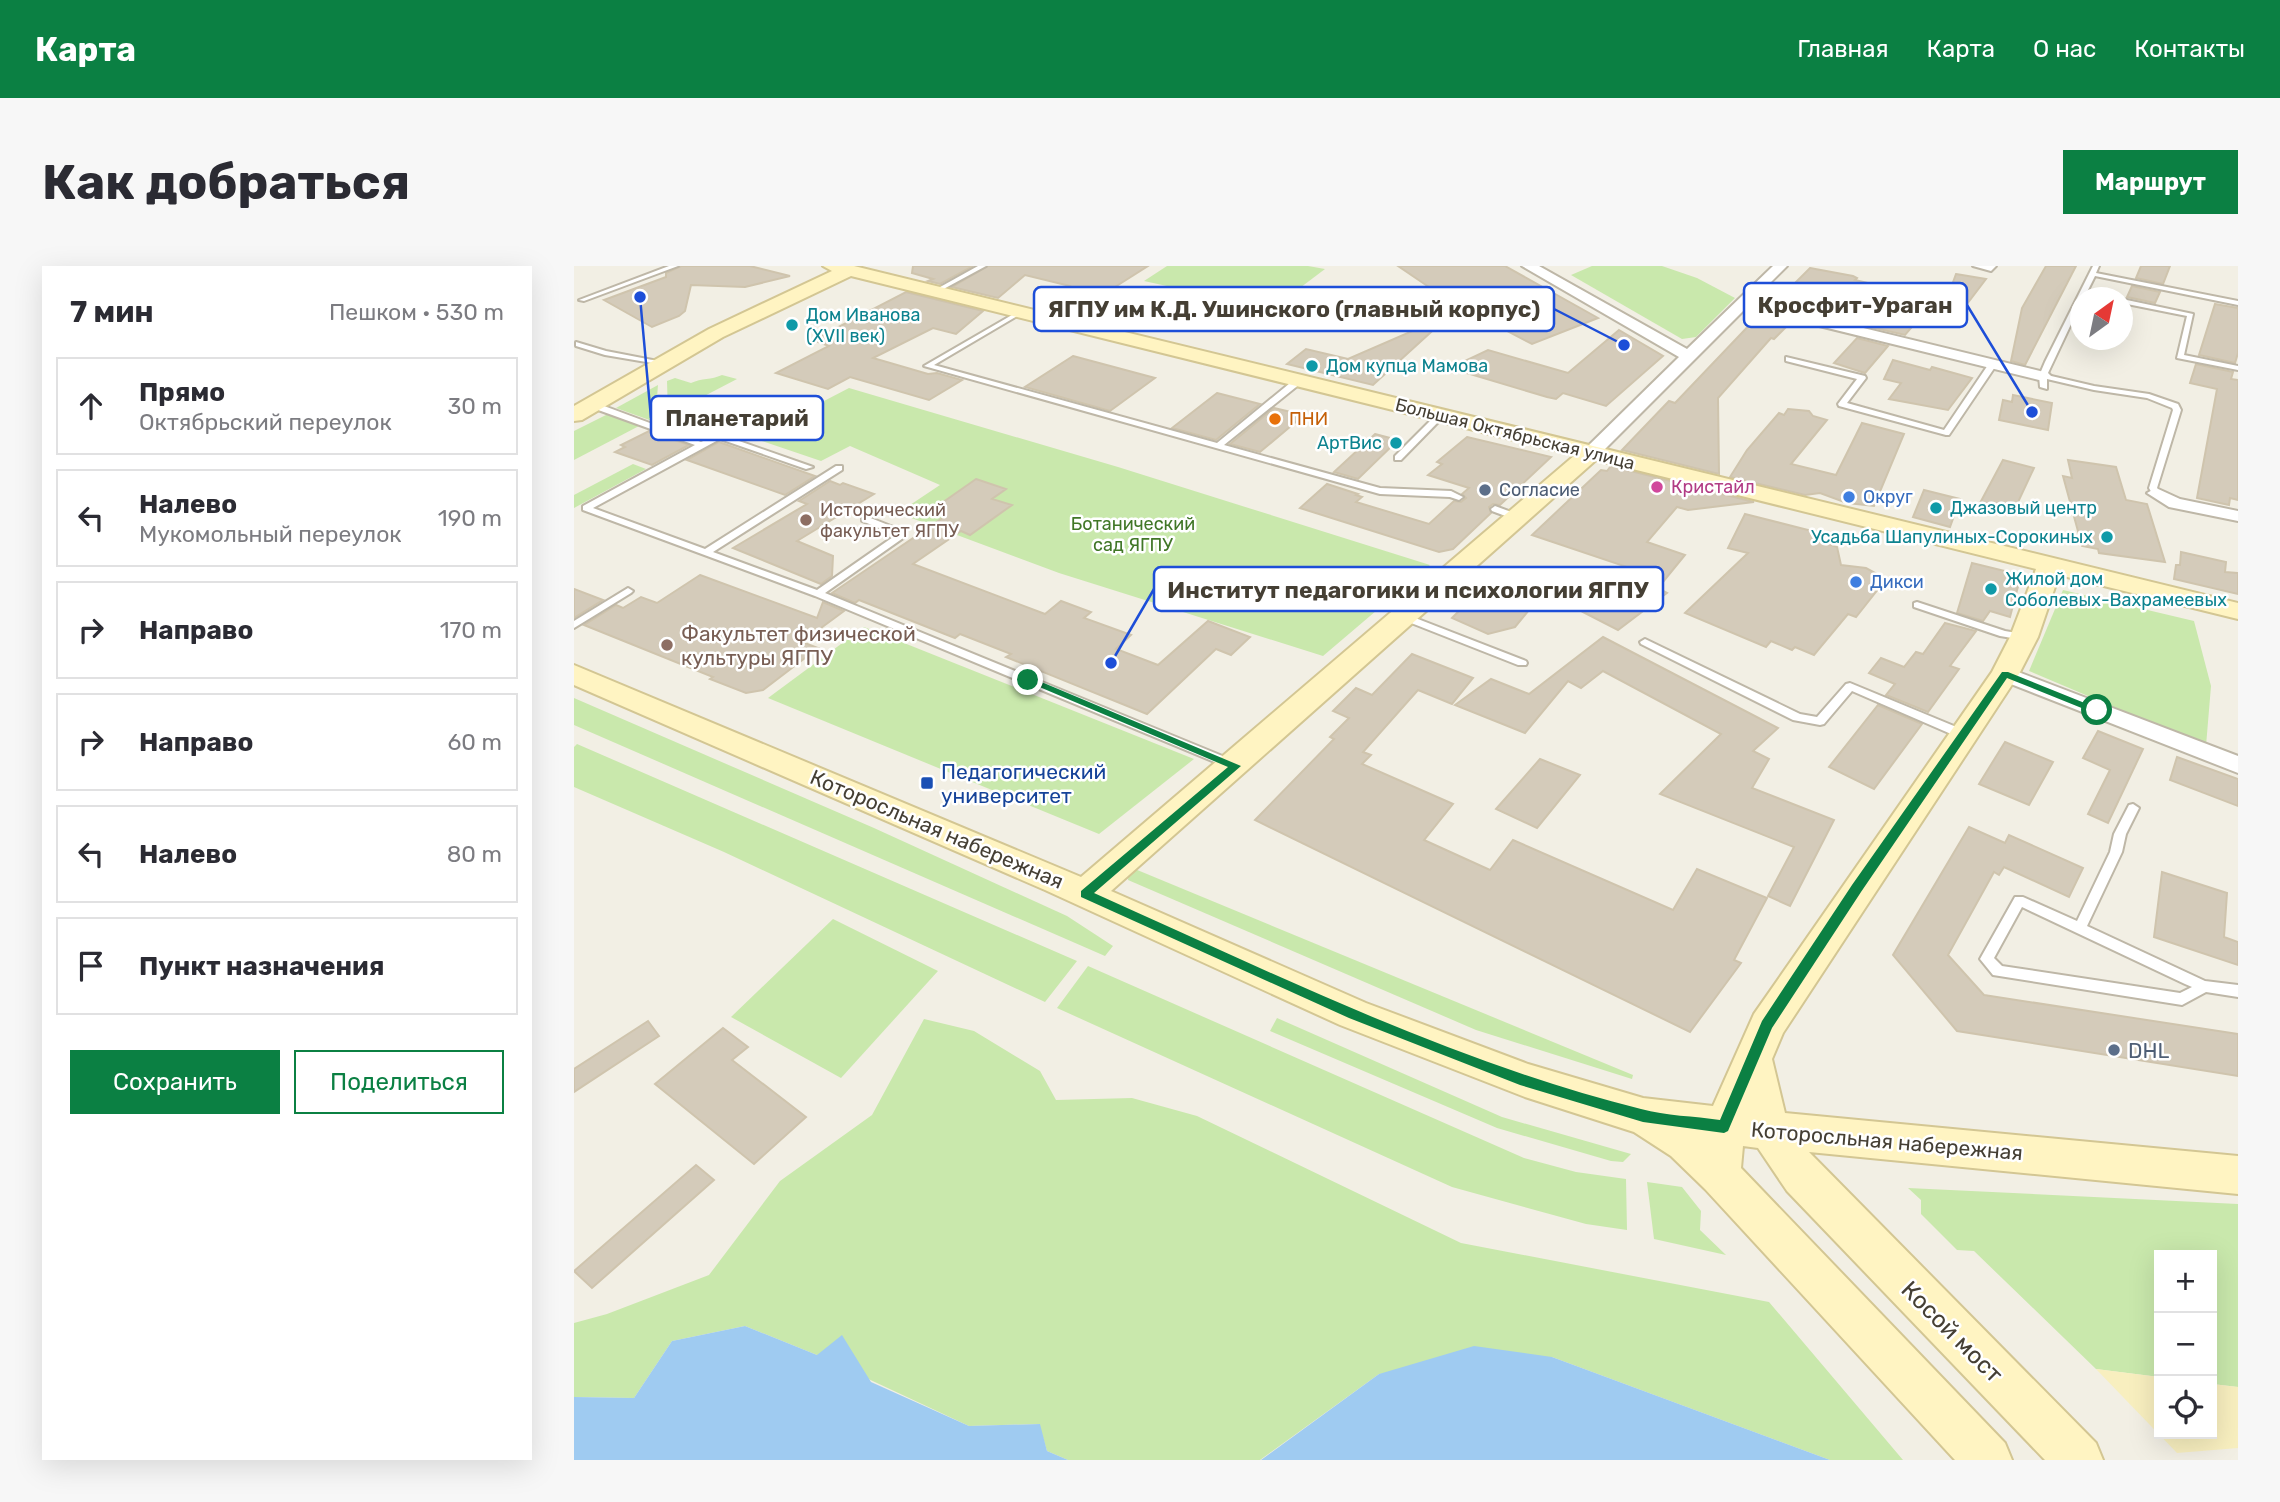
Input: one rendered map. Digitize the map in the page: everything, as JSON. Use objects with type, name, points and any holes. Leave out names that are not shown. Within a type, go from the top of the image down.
[{"type":"main road","name":"Большая Октябрьская улица","points":[[846,267],[1298,381],[2238,611]]},
{"type":"main road","points":[[574,415],[748,317],[846,267]]},
{"type":"main road","points":[[1085,894],[1405,617],[1507,514],[1591,453]]},
{"type":"main road","points":[[1720,1175],[1724,1126],[1767,1025],[2005,674],[2024,637],[2050,565]]},
{"type":"main road","name":"Которосльная набережная","points":[[574,674],[1085,894],[1353,1014],[1525,1080],[1643,1116],[2238,1175]]},
{"type":"main road","points":[[1752,1056],[1769,1130]]},
{"type":"main road","points":[[1643,1116],[1685,1143],[1720,1175],[1988,1460]]},
{"type":"main road","name":"Косой мост","points":[[1769,1130],[1802,1177],[1825,1203],[2079,1460]]},
{"type":"street","points":[[1530,266],[1690,357]]},
{"type":"street","points":[[1591,453],[1777,269]]},
{"type":"street","points":[[1744,303],[1993,364],[2043,382]]},
{"type":"street","points":[[2156,494],[2175,503],[2238,516]]},
{"type":"street","points":[[2005,674],[2238,765]]},
{"type":"lane","points":[[582,300],[675,266]]},
{"type":"lane","points":[[936,291],[983,266]]},
{"type":"lane","points":[[1976,266],[1991,269],[1993,266]]},
{"type":"lane","points":[[2086,287],[2094,270],[2238,303]]},
{"type":"lane","points":[[2133,303],[2191,315],[2180,356],[2238,368]]},
{"type":"lane","points":[[1021,312],[928,366],[1380,491],[1459,496]]},
{"type":"lane","points":[[2070,323],[2043,382],[2149,396],[2175,406],[2177,410],[2153,488],[2156,494]]},
{"type":"lane","points":[[579,344],[605,353],[664,363]]},
{"type":"lane","points":[[1789,359],[1863,378],[1842,404],[1945,433],[1993,364]]},
{"type":"lane","points":[[1218,446],[1298,381]]},
{"type":"lane","points":[[593,405],[702,445]]},
{"type":"lane","points":[[1398,458],[1440,416]]},
{"type":"lane","points":[[809,467],[719,436],[586,508],[818,594],[1236,766]]},
{"type":"lane","points":[[706,552],[839,468]]},
{"type":"lane","points":[[818,594],[903,534],[865,519]]},
{"type":"lane","points":[[574,625],[628,591]]},
{"type":"lane","points":[[1917,605],[2004,634],[2024,637]]},
{"type":"lane","points":[[1405,617],[1522,663]]},
{"type":"lane","points":[[1645,642],[1797,717],[1820,721],[1850,686],[1962,734]]},
{"type":"lane","points":[[2080,929],[2133,808]]},
{"type":"lane","points":[[2204,986],[2182,999],[1998,971],[1987,959],[2018,900],[2204,986],[2238,991]]},
{"type":"green space","points":[[1167,266],[1308,266],[1325,269],[1272,309],[1144,281]]},
{"type":"green space","points":[[1592,266],[1662,266],[1697,278],[1735,298],[1696,337],[1682,339],[1571,275]]},
{"type":"green space","points":[[722,375],[737,379],[668,415],[667,381],[675,378],[691,383]]},
{"type":"green space","points":[[658,385],[655,422],[616,408]]},
{"type":"green space","name":"Ботанический сад ЯГПУ","points":[[849,388],[1118,467],[1430,565],[1323,656],[1059,573],[898,513],[940,485],[850,446],[821,461],[753,438]]},
{"type":"green space","points":[[608,414],[639,426],[574,460],[574,431]]},
{"type":"green space","points":[[633,464],[646,469],[574,508],[574,495]]},
{"type":"green space","points":[[2063,590],[2194,621],[2211,686],[2206,746],[2029,671]]},
{"type":"green space","points":[[864,627],[1194,759],[1099,834],[768,698]]},
{"type":"green space","points":[[574,698],[874,828],[1067,916],[1113,946],[1105,956],[574,725]]},
{"type":"green space","points":[[577,744],[1077,961],[1045,1002],[724,852],[574,787],[574,747]]},
{"type":"green space","points":[[1130,867],[1633,1075],[1632,1079],[1476,1030],[1128,880]]},
{"type":"green space","points":[[833,919],[938,971],[841,1078],[731,1017]]},
{"type":"green space","points":[[1088,966],[1524,1158],[1576,1172],[1626,1179],[1627,1230],[1586,1224],[1452,1187],[1057,1008]]},
{"type":"green space","points":[[1277,1018],[1502,1117],[1631,1154],[1623,1162],[1611,1161],[1497,1128],[1270,1031]]},
{"type":"green space","points":[[924,1019],[974,1031],[1040,1071],[1056,1100],[1132,1098],[1197,1116],[1461,1243],[1769,1302],[1903,1460],[1830,1460],[1552,1357],[1379,1374],[1260,1460],[1068,1460],[1047,1451],[1039,1424],[969,1426],[817,1355],[745,1326],[672,1341],[634,1398],[574,1397],[574,1323],[607,1314],[709,1275],[780,1181],[872,1115]]},
{"type":"green space","points":[[1647,1182],[1682,1187],[1701,1211],[1700,1230],[1726,1255],[1654,1239]]},
{"type":"green space","points":[[1908,1188],[2238,1204],[2238,1387],[2217,1385],[2217,1250],[2154,1250],[2154,1376],[2096,1369],[1974,1251],[1957,1250],[1921,1214],[1921,1200]]},
{"type":"sand","points":[[2096,1369],[2154,1376],[2154,1429]]},
{"type":"sand","points":[[2217,1385],[2238,1387],[2238,1448],[2177,1453],[2164,1439],[2217,1439]]},
{"type":"water","points":[[745,1326],[817,1355],[842,1335],[871,1382],[969,1426],[1040,1424],[1047,1451],[1068,1460],[574,1460],[574,1397],[634,1398],[672,1341]]},
{"type":"water","points":[[1474,1346],[1552,1357],[1830,1460],[1261,1460],[1379,1374]]},
{"type":"building","points":[[681,266],[750,266],[790,276],[745,287],[691,285],[685,311],[652,327],[604,300],[666,277],[666,273]]},
{"type":"building","points":[[913,266],[973,266],[940,284],[912,273]]},
{"type":"building","points":[[988,266],[1148,266],[1096,299],[1070,286],[1025,275],[998,298],[952,287]]},
{"type":"building","points":[[1398,266],[1505,266],[1598,318],[1532,344],[1448,300]]},
{"type":"building","points":[[2046,266],[2076,266],[2025,365],[2011,361],[2022,308]]},
{"type":"building","points":[[2141,266],[2170,266],[2163,284],[2136,278]]},
{"type":"building","points":[[1810,268],[1853,276],[1857,278],[1855,280],[1936,299],[1905,335],[1853,323],[1836,314],[1805,306],[1802,310],[1774,304]]},
{"type":"building","points":[[1956,274],[1986,279],[1964,308],[1945,304]]},
{"type":"building","points":[[2132,287],[2160,292],[2155,303],[2133,298]]},
{"type":"building","points":[[906,292],[983,311],[956,334],[933,328],[873,358],[928,374],[937,373],[962,380],[929,400],[850,377],[828,389],[776,373],[829,346],[813,340]]},
{"type":"building","points":[[2215,304],[2238,308],[2238,353],[2235,363],[2199,355]]},
{"type":"building","points":[[1758,316],[1791,322],[1774,339],[1771,338],[1718,398],[1719,474],[1622,450],[1669,401],[1675,403]]},
{"type":"building","points":[[1440,319],[1442,322],[1373,385],[1287,364],[1306,349],[1348,359]]},
{"type":"building","points":[[1619,330],[1663,356],[1606,406],[1563,393],[1556,399],[1547,397],[1450,368],[1488,350],[1568,373]]},
{"type":"building","points":[[1857,338],[1888,346],[1865,373],[1834,363]]},
{"type":"building","points":[[1073,356],[1155,378],[1110,411],[1025,387]]},
{"type":"building","points":[[1893,360],[1972,378],[1948,410],[1889,399],[1901,383],[1884,379]]},
{"type":"building","points":[[2196,364],[2233,372],[2231,379],[2238,380],[2238,500],[2230,498],[2229,505],[2197,498],[2217,389],[2190,383]]},
{"type":"building","points":[[1217,393],[1260,404],[1216,440],[1172,428]]},
{"type":"building","points":[[2013,395],[2052,403],[2048,430],[1999,420],[2003,400],[2012,402]]},
{"type":"building","points":[[1274,408],[1304,415],[1260,452],[1230,444]]},
{"type":"building","points":[[1788,409],[1809,411],[1813,416],[1827,420],[1791,464],[1836,475],[1862,423],[1904,434],[1874,506],[1847,503],[1820,493],[1805,495],[1730,477],[1747,450],[1779,413],[1784,415]]},
{"type":"building","points":[[649,431],[689,445],[652,465],[615,452],[625,447],[621,445]]},
{"type":"building","points":[[1375,434],[1398,440],[1358,479],[1334,472]]},
{"type":"building","points":[[1467,437],[1551,457],[1500,505],[1493,504],[1489,507],[1491,513],[1453,549],[1439,552],[1300,508],[1327,484],[1358,494],[1356,495],[1362,497],[1356,502],[1429,524],[1454,501],[1461,502],[1466,498],[1462,494],[1469,488],[1428,475],[1442,464],[1437,462]]},
{"type":"building","points":[[719,442],[815,476],[785,495],[687,460]]},
{"type":"building","points":[[2003,460],[2034,468],[2012,515],[1979,505]]},
{"type":"building","points":[[2068,460],[2116,467],[2126,500],[2147,504],[2165,562],[2099,553],[2098,549],[2082,546],[2063,476],[2072,478]]},
{"type":"building","points":[[1611,466],[1754,502],[1688,510],[1677,507],[1647,542],[1685,555],[1658,588],[1667,593],[1618,630],[1583,612],[1639,571],[1532,535],[1601,470],[1607,471]]},
{"type":"building","points":[[976,479],[1006,489],[992,499],[1012,505],[970,535],[961,531],[913,564],[1045,614],[1061,601],[1091,612],[1084,618],[1131,635],[1116,649],[1158,665],[1208,621],[1250,637],[1231,655],[1216,649],[1147,714],[1006,657],[1011,654],[960,634],[955,638],[859,600],[855,603],[832,593],[944,517],[929,512]]},
{"type":"building","name":"Исторический факультет ЯГПУ","points":[[830,481],[874,494],[797,541],[833,556],[832,576],[821,584],[733,548],[807,504],[799,501]]},
{"type":"building","name":"Джазовый центр","points":[[1924,490],[1960,499],[1950,527],[1913,517]]},
{"type":"building","points":[[1745,514],[1820,533],[1821,541],[1837,547],[1841,565],[1866,568],[1877,574],[1883,583],[1856,617],[1848,614],[1814,655],[1771,641],[1766,647],[1685,613],[1748,553],[1728,548]]},
{"type":"building","points":[[2181,552],[2226,562],[2225,572],[2238,573],[2238,594],[2174,579],[2176,565],[2180,565]]},
{"type":"building","name":"Жилой дом Соболевых-Вахрамеевых","points":[[1972,563],[2021,575],[2010,617],[1990,611],[1983,621],[1957,613]]},
{"type":"building","points":[[700,575],[817,618],[823,602],[844,611],[802,642],[818,648],[763,690],[746,693],[584,625],[616,605],[623,608],[641,597],[657,603]]},
{"type":"building","points":[[1494,576],[1543,593],[1515,627],[1488,634],[1452,618]]},
{"type":"building","points":[[574,589],[603,600],[574,618]]},
{"type":"building","points":[[1945,623],[1976,631],[1950,666],[1959,669],[1928,712],[1886,695],[1895,684],[1869,673],[1881,658],[1904,667],[1916,652],[1923,654]]},
{"type":"building","points":[[1603,637],[1778,728],[1753,751],[1769,759],[1752,788],[1834,820],[1790,906],[1768,896],[1794,847],[1660,794],[1721,734],[1603,671],[1581,688],[1568,681],[1525,733],[1455,705],[1491,679],[1529,694]]},
{"type":"building","points":[[1412,654],[1473,678],[1452,704],[1418,690],[1363,752],[1371,755],[1362,764],[1453,804],[1424,840],[1490,870],[1513,840],[1673,910],[1697,869],[1767,898],[1734,960],[1741,963],[1690,1032],[1255,820],[1334,739],[1330,737],[1349,718],[1333,711],[1356,688],[1372,695]]},
{"type":"building","points":[[1878,705],[1922,724],[1874,789],[1829,767]]},
{"type":"building","points":[[2098,731],[2143,749],[2108,823],[2088,814],[2110,770],[2083,758]]},
{"type":"building","points":[[2005,742],[2053,762],[2029,805],[1979,784]]},
{"type":"building","points":[[2177,757],[2238,779],[2238,806],[2170,780]]},
{"type":"building","points":[[1540,759],[1580,775],[1537,828],[1496,809]]},
{"type":"building","points":[[1969,827],[2005,843],[2009,835],[2083,868],[2069,897],[2004,867],[1999,875],[1994,872],[1948,955],[1984,995],[2238,1034],[2238,1076],[1957,1031],[1893,955]]},
{"type":"building","points":[[2162,872],[2227,893],[2224,937],[2238,942],[2238,965],[2154,937]]},
{"type":"building","points":[[648,1021],[659,1036],[574,1092],[574,1069]]},
{"type":"building","points":[[723,1028],[748,1047],[732,1060],[806,1117],[754,1164],[655,1084]]},
{"type":"building","points":[[696,1165],[714,1180],[592,1288],[574,1271]]},
{"type":"place","name":"Планетарий","points":[[640,297]]},
{"type":"place","name":"Дом Иванова (XVII век)","points":[[792,325]]},
{"type":"place","name":"ЯГПУ им К.Д. Ушинского (главный корпус)","points":[[1624,345]]},
{"type":"place","name":"Дом купца Мамова","points":[[1312,366]]},
{"type":"place","name":"Кросфит-Ураган","points":[[2032,412]]},
{"type":"place","name":"ПНИ","points":[[1275,419]]},
{"type":"place","name":"АртВис","points":[[1396,443]]},
{"type":"place","name":"Кристайл","points":[[1657,487]]},
{"type":"place","name":"Согласие","points":[[1485,490]]},
{"type":"place","name":"Округ","points":[[1849,497]]},
{"type":"place","name":"Джазовый центр","points":[[1936,508]]},
{"type":"place","name":"Исторический факультет ЯГПУ","points":[[806,520]]},
{"type":"place","name":"Усадьба Шапулиных-Сорокиных","points":[[2107,537]]},
{"type":"place","name":"Дикси","points":[[1856,582]]},
{"type":"place","name":"Жилой дом Соболевых-Вахрамеевых","points":[[1991,589]]},
{"type":"place","name":"Факультет физической культуры ЯГПУ","points":[[667,645]]},
{"type":"place","name":"Институт педагогики и психологии ЯГПУ","points":[[1111,663]]},
{"type":"place","name":"Педагогический университет","points":[[927,783]]},
{"type":"place","name":"DHL","points":[[2114,1050]]},
{"type":"route","points":[[1028,680],[1236,766],[1085,894],[1353,1014],[1525,1080],[1643,1116],[1724,1126],[1767,1025],[2005,674],[2097,710]]}]
